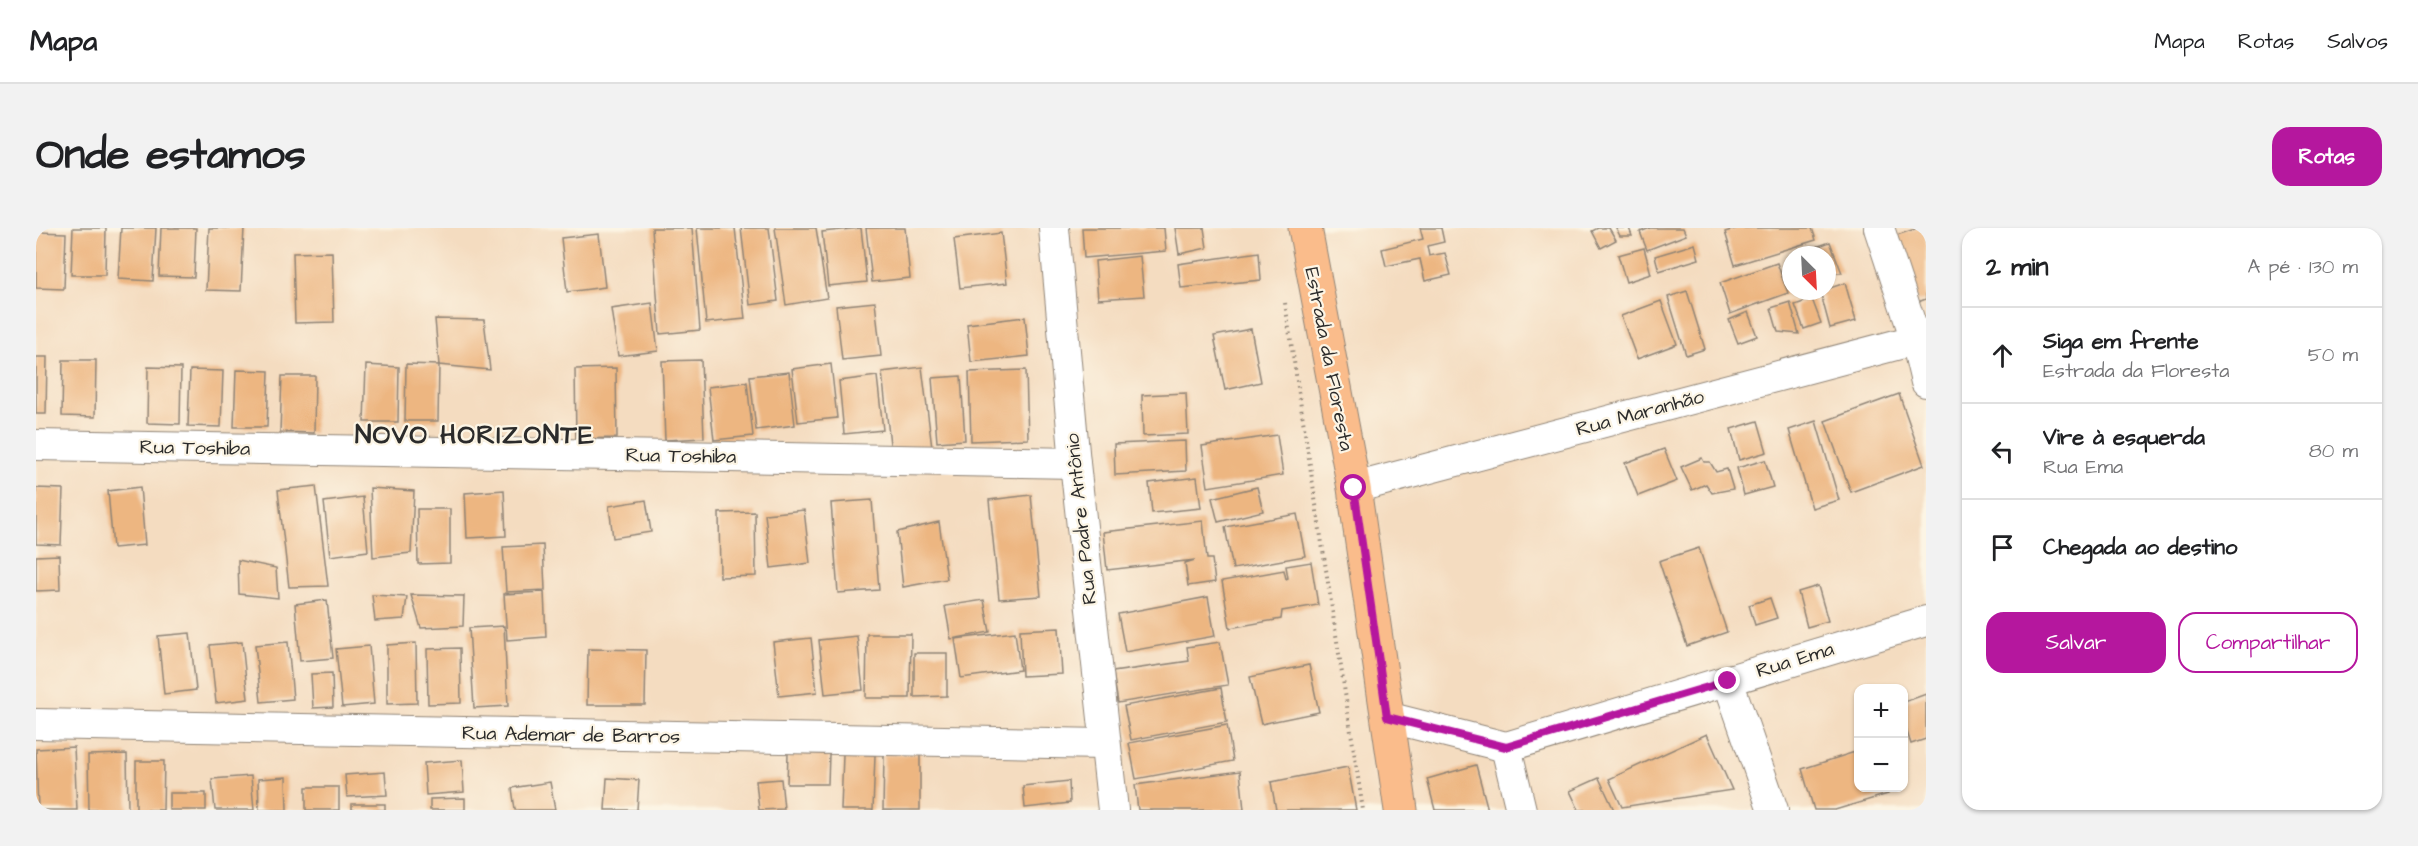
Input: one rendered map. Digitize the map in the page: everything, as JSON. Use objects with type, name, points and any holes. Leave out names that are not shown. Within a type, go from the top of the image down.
[{"type":"main road","name":"Estrada da Floresta","points":[[1305,228],[1354,488],[1401,810]]},
{"type":"street","name":"Rua Padre Antônio","points":[[1054,228],[1075,463],[1113,810]]},
{"type":"street","points":[[1879,228],[1921,339],[1926,382]]},
{"type":"street","name":"Rua Maranhão","points":[[1354,488],[1921,339]]},
{"type":"street","name":"Rua Toshiba","points":[[36,445],[1075,463]]},
{"type":"street","name":"Rua Ema","points":[[1506,747],[1926,621]]},
{"type":"street","points":[[1728,681],[1773,810]]},
{"type":"street","points":[[1387,717],[1506,747],[1521,810]]},
{"type":"street","name":"Rua Ademar de Barros","points":[[36,724],[1106,744]]},
{"type":"path","points":[[1285,302],[1363,810]]},
{"type":"building","points":[[73,228],[106,228],[105,275],[71,275]]},
{"type":"building","points":[[121,228],[156,228],[153,281],[118,279]]},
{"type":"building","points":[[161,228],[196,228],[194,277],[159,276]]},
{"type":"building","points":[[209,228],[244,228],[241,291],[206,290]]},
{"type":"building","points":[[652,228],[692,228],[700,330],[660,334]]},
{"type":"building","points":[[697,228],[735,228],[745,319],[706,323]]},
{"type":"building","points":[[741,228],[769,228],[778,301],[750,305]]},
{"type":"building","points":[[775,228],[816,228],[827,298],[786,305]]},
{"type":"building","points":[[861,228],[867,282],[828,286],[822,232]]},
{"type":"building","points":[[866,228],[905,228],[910,278],[872,282]]},
{"type":"building","points":[[1082,228],[1164,228],[1166,251],[1084,258]]},
{"type":"building","points":[[1175,228],[1204,228],[1207,248],[1179,254]]},
{"type":"building","points":[[1420,228],[1441,228],[1444,242],[1427,246],[1429,256],[1445,253],[1451,275],[1425,281],[1420,259],[1386,266],[1382,249],[1423,239]]},
{"type":"building","points":[[1598,228],[1609,228],[1616,240],[1601,248],[1592,231]]},
{"type":"building","points":[[1616,228],[1629,228],[1632,236],[1620,236]]},
{"type":"building","points":[[1650,228],[1683,228],[1686,235],[1647,250],[1640,232]]},
{"type":"building","points":[[1738,228],[1812,228],[1816,240],[1797,246],[1782,246],[1782,250],[1735,265],[1725,232]]},
{"type":"building","points":[[1918,228],[1926,228],[1926,299],[1918,302],[1891,237]]},
{"type":"building","points":[[36,232],[66,233],[64,289],[36,288]]},
{"type":"building","points":[[1001,233],[1007,283],[960,288],[954,239]]},
{"type":"building","points":[[599,234],[605,287],[567,292],[561,238]]},
{"type":"building","points":[[1830,242],[1832,246],[1819,246]]},
{"type":"building","points":[[1695,244],[1699,259],[1659,271],[1655,256]]},
{"type":"building","points":[[1644,248],[1651,274],[1626,282],[1618,255]]},
{"type":"building","points":[[332,252],[334,322],[295,323],[293,253]]},
{"type":"building","points":[[1259,252],[1261,280],[1181,288],[1178,264]]},
{"type":"building","points":[[1140,256],[1144,296],[1098,299],[1095,261]]},
{"type":"building","points":[[1836,258],[1842,273],[1836,273]]},
{"type":"building","points":[[1777,263],[1782,277],[1782,295],[1730,314],[1720,283]]},
{"type":"building","points":[[1845,283],[1856,321],[1830,328],[1822,300],[1836,300],[1836,286]]},
{"type":"building","points":[[1687,291],[1705,349],[1686,355],[1668,297]]},
{"type":"building","points":[[1812,300],[1821,323],[1804,329],[1795,305]]},
{"type":"building","points":[[1661,301],[1677,344],[1637,359],[1621,316]]},
{"type":"building","points":[[875,302],[881,356],[842,360],[836,306]]},
{"type":"building","points":[[1790,302],[1799,334],[1778,332],[1771,308]]},
{"type":"building","points":[[652,303],[658,351],[618,356],[611,309]]},
{"type":"building","points":[[1748,312],[1757,336],[1738,343],[1729,320]]},
{"type":"building","points":[[1025,317],[1029,356],[971,362],[967,324]]},
{"type":"building","points":[[435,319],[484,320],[490,370],[439,365]]},
{"type":"building","points":[[1251,329],[1261,382],[1225,390],[1214,336]]},
{"type":"building","points":[[36,357],[47,357],[46,414],[36,414]]},
{"type":"building","points":[[63,360],[96,360],[95,417],[62,416]]},
{"type":"building","points":[[701,360],[704,438],[665,440],[662,361]]},
{"type":"building","points":[[406,364],[439,365],[438,421],[405,421]]},
{"type":"building","points":[[831,364],[837,418],[798,422],[792,369]]},
{"type":"building","points":[[366,365],[399,367],[398,422],[364,422]]},
{"type":"building","points":[[148,367],[181,368],[180,424],[147,423]]},
{"type":"building","points":[[922,367],[932,448],[891,453],[882,372]]},
{"type":"building","points":[[616,368],[617,438],[576,439],[575,369]]},
{"type":"building","points":[[190,370],[223,371],[221,427],[188,426]]},
{"type":"building","points":[[236,370],[269,371],[267,427],[234,427]]},
{"type":"building","points":[[1026,370],[1028,439],[971,441],[969,372]]},
{"type":"building","points":[[789,372],[795,425],[756,430],[750,376]]},
{"type":"building","points":[[282,376],[315,376],[314,433],[280,432]]},
{"type":"building","points":[[877,376],[883,430],[844,434],[839,381]]},
{"type":"building","points":[[961,376],[965,440],[937,442],[932,378]]},
{"type":"building","points":[[747,382],[753,436],[714,440],[708,387]]},
{"type":"building","points":[[1186,393],[1188,434],[1143,436],[1142,395]]},
{"type":"building","points":[[1899,394],[1924,465],[1851,492],[1825,421]]},
{"type":"building","points":[[1758,421],[1767,452],[1739,460],[1731,429]]},
{"type":"building","points":[[1816,421],[1839,500],[1812,508],[1789,430]]},
{"type":"building","points":[[1277,435],[1283,475],[1208,487],[1202,446]]},
{"type":"building","points":[[1185,441],[1186,471],[1115,475],[1114,444]]},
{"type":"building","points":[[1664,449],[1677,481],[1638,496],[1625,463]]},
{"type":"building","points":[[1702,458],[1704,462],[1710,462],[1716,472],[1727,469],[1733,489],[1712,493],[1706,484],[1692,490],[1681,467]]},
{"type":"building","points":[[1765,460],[1773,487],[1744,495],[1737,468]]},
{"type":"building","points":[[1197,477],[1201,508],[1152,513],[1149,483]]},
{"type":"building","points":[[316,486],[328,586],[289,587],[278,490]]},
{"type":"building","points":[[140,487],[145,545],[113,548],[108,491]]},
{"type":"building","points":[[1257,487],[1263,511],[1218,522],[1212,498]]},
{"type":"building","points":[[36,488],[63,489],[61,545],[36,544]]},
{"type":"building","points":[[370,488],[414,491],[411,553],[373,557]]},
{"type":"building","points":[[504,490],[506,536],[467,538],[465,493]]},
{"type":"building","points":[[1031,495],[1041,596],[999,599],[989,500]]},
{"type":"building","points":[[363,497],[368,551],[330,556],[324,502]]},
{"type":"building","points":[[646,500],[651,532],[613,538],[609,506]]},
{"type":"building","points":[[872,500],[879,590],[838,593],[831,503]]},
{"type":"building","points":[[417,509],[450,509],[450,563],[418,564]]},
{"type":"building","points":[[804,510],[810,563],[771,568],[765,514]]},
{"type":"building","points":[[755,512],[756,576],[720,577],[719,513]]},
{"type":"building","points":[[1297,514],[1305,556],[1233,569],[1225,527]]},
{"type":"building","points":[[1203,521],[1207,559],[1212,559],[1215,582],[1188,586],[1185,563],[1195,560],[1107,570],[1103,532]]},
{"type":"building","points":[[939,522],[947,579],[903,587],[897,532]]},
{"type":"building","points":[[543,545],[545,590],[506,592],[503,547]]},
{"type":"building","points":[[1699,548],[1727,632],[1687,646],[1659,561]]},
{"type":"building","points":[[59,555],[60,590],[36,591],[36,556]]},
{"type":"building","points":[[238,560],[276,568],[278,598],[239,594]]},
{"type":"building","points":[[1311,562],[1318,605],[1282,611],[1281,619],[1230,628],[1222,581],[1284,570],[1286,579],[1288,578],[1286,566]]},
{"type":"building","points":[[1818,586],[1828,621],[1807,627],[1798,592]]},
{"type":"building","points":[[544,592],[546,637],[507,640],[504,594]]},
{"type":"building","points":[[372,595],[407,597],[404,619],[375,621]]},
{"type":"building","points":[[411,595],[464,596],[463,626],[421,628]]},
{"type":"building","points":[[1208,597],[1215,636],[1125,652],[1118,614]]},
{"type":"building","points":[[1770,598],[1777,618],[1755,625],[1749,605]]},
{"type":"building","points":[[327,600],[333,658],[300,661],[295,604]]},
{"type":"building","points":[[984,600],[990,632],[951,639],[945,606]]},
{"type":"building","points":[[504,626],[508,706],[474,708],[469,628]]},
{"type":"building","points":[[1059,628],[1062,674],[1022,676],[1020,630]]},
{"type":"building","points":[[1015,632],[1020,670],[961,678],[955,639]]},
{"type":"building","points":[[190,633],[196,690],[164,694],[158,636]]},
{"type":"building","points":[[867,634],[911,634],[910,698],[866,698]]},
{"type":"building","points":[[857,636],[863,690],[825,694],[819,640]]},
{"type":"building","points":[[811,638],[817,692],[779,696],[773,642]]},
{"type":"building","points":[[242,642],[248,699],[216,703],[210,645]]},
{"type":"building","points":[[288,642],[293,699],[261,702],[255,645]]},
{"type":"building","points":[[1220,642],[1228,685],[1118,703],[1113,672],[1189,661],[1187,647]]},
{"type":"building","points":[[416,643],[417,703],[387,704],[387,645]]},
{"type":"building","points":[[369,646],[374,704],[342,707],[336,649]]},
{"type":"building","points":[[460,648],[461,703],[428,704],[427,649]]},
{"type":"building","points":[[588,649],[646,650],[645,705],[587,705]]},
{"type":"building","points":[[914,653],[947,653],[947,696],[914,697]]},
{"type":"building","points":[[1309,665],[1319,712],[1261,724],[1250,677]]},
{"type":"building","points":[[332,673],[333,707],[313,708],[311,674]]},
{"type":"building","points":[[1221,688],[1227,722],[1131,740],[1124,706]]},
{"type":"building","points":[[1926,694],[1926,739],[1911,744],[1908,735],[1908,701]]},
{"type":"building","points":[[1227,725],[1233,761],[1136,779],[1129,743]]},
{"type":"building","points":[[1707,734],[1732,790],[1622,807],[1609,779]]},
{"type":"building","points":[[74,747],[77,810],[38,810],[36,749]]},
{"type":"building","points":[[1854,752],[1854,792],[1887,792],[1888,794],[1835,810],[1814,810],[1802,769]]},
{"type":"building","points":[[788,753],[829,754],[828,784],[787,784]]},
{"type":"building","points":[[127,754],[128,810],[89,810],[88,755]]},
{"type":"building","points":[[843,754],[875,755],[873,810],[841,810]]},
{"type":"building","points":[[920,754],[920,810],[883,810],[884,755]]},
{"type":"building","points":[[462,760],[464,792],[426,795],[424,763]]},
{"type":"building","points":[[136,761],[164,761],[163,810],[136,810]]},
{"type":"building","points":[[1476,765],[1488,810],[1435,810],[1427,779]]},
{"type":"building","points":[[1348,767],[1356,810],[1276,810],[1271,782]]},
{"type":"building","points":[[1240,771],[1244,810],[1138,810],[1135,785]]},
{"type":"building","points":[[385,772],[387,795],[347,797],[345,775]]},
{"type":"building","points":[[251,776],[254,810],[215,810],[212,779]]},
{"type":"building","points":[[286,777],[287,810],[259,810],[258,779]]},
{"type":"building","points":[[607,778],[639,780],[637,810],[605,810]]},
{"type":"building","points":[[1599,778],[1614,810],[1579,810],[1570,791]]},
{"type":"building","points":[[781,779],[784,809],[759,810],[756,781]]},
{"type":"building","points":[[1069,781],[1070,803],[1025,808],[1023,786]]},
{"type":"building","points":[[550,782],[555,810],[515,810],[512,788]]},
{"type":"building","points":[[306,787],[339,787],[339,810],[306,810]]},
{"type":"building","points":[[169,793],[206,793],[206,810],[169,810]]},
{"type":"building","points":[[465,798],[465,810],[430,810],[430,799]]},
{"type":"building","points":[[352,804],[385,804],[385,810],[352,810]]},
{"type":"district","name":"NOVO HORIZONTE","points":[[475,435]]},
{"type":"route","points":[[1354,488],[1387,717],[1506,747],[1728,681]]}]
